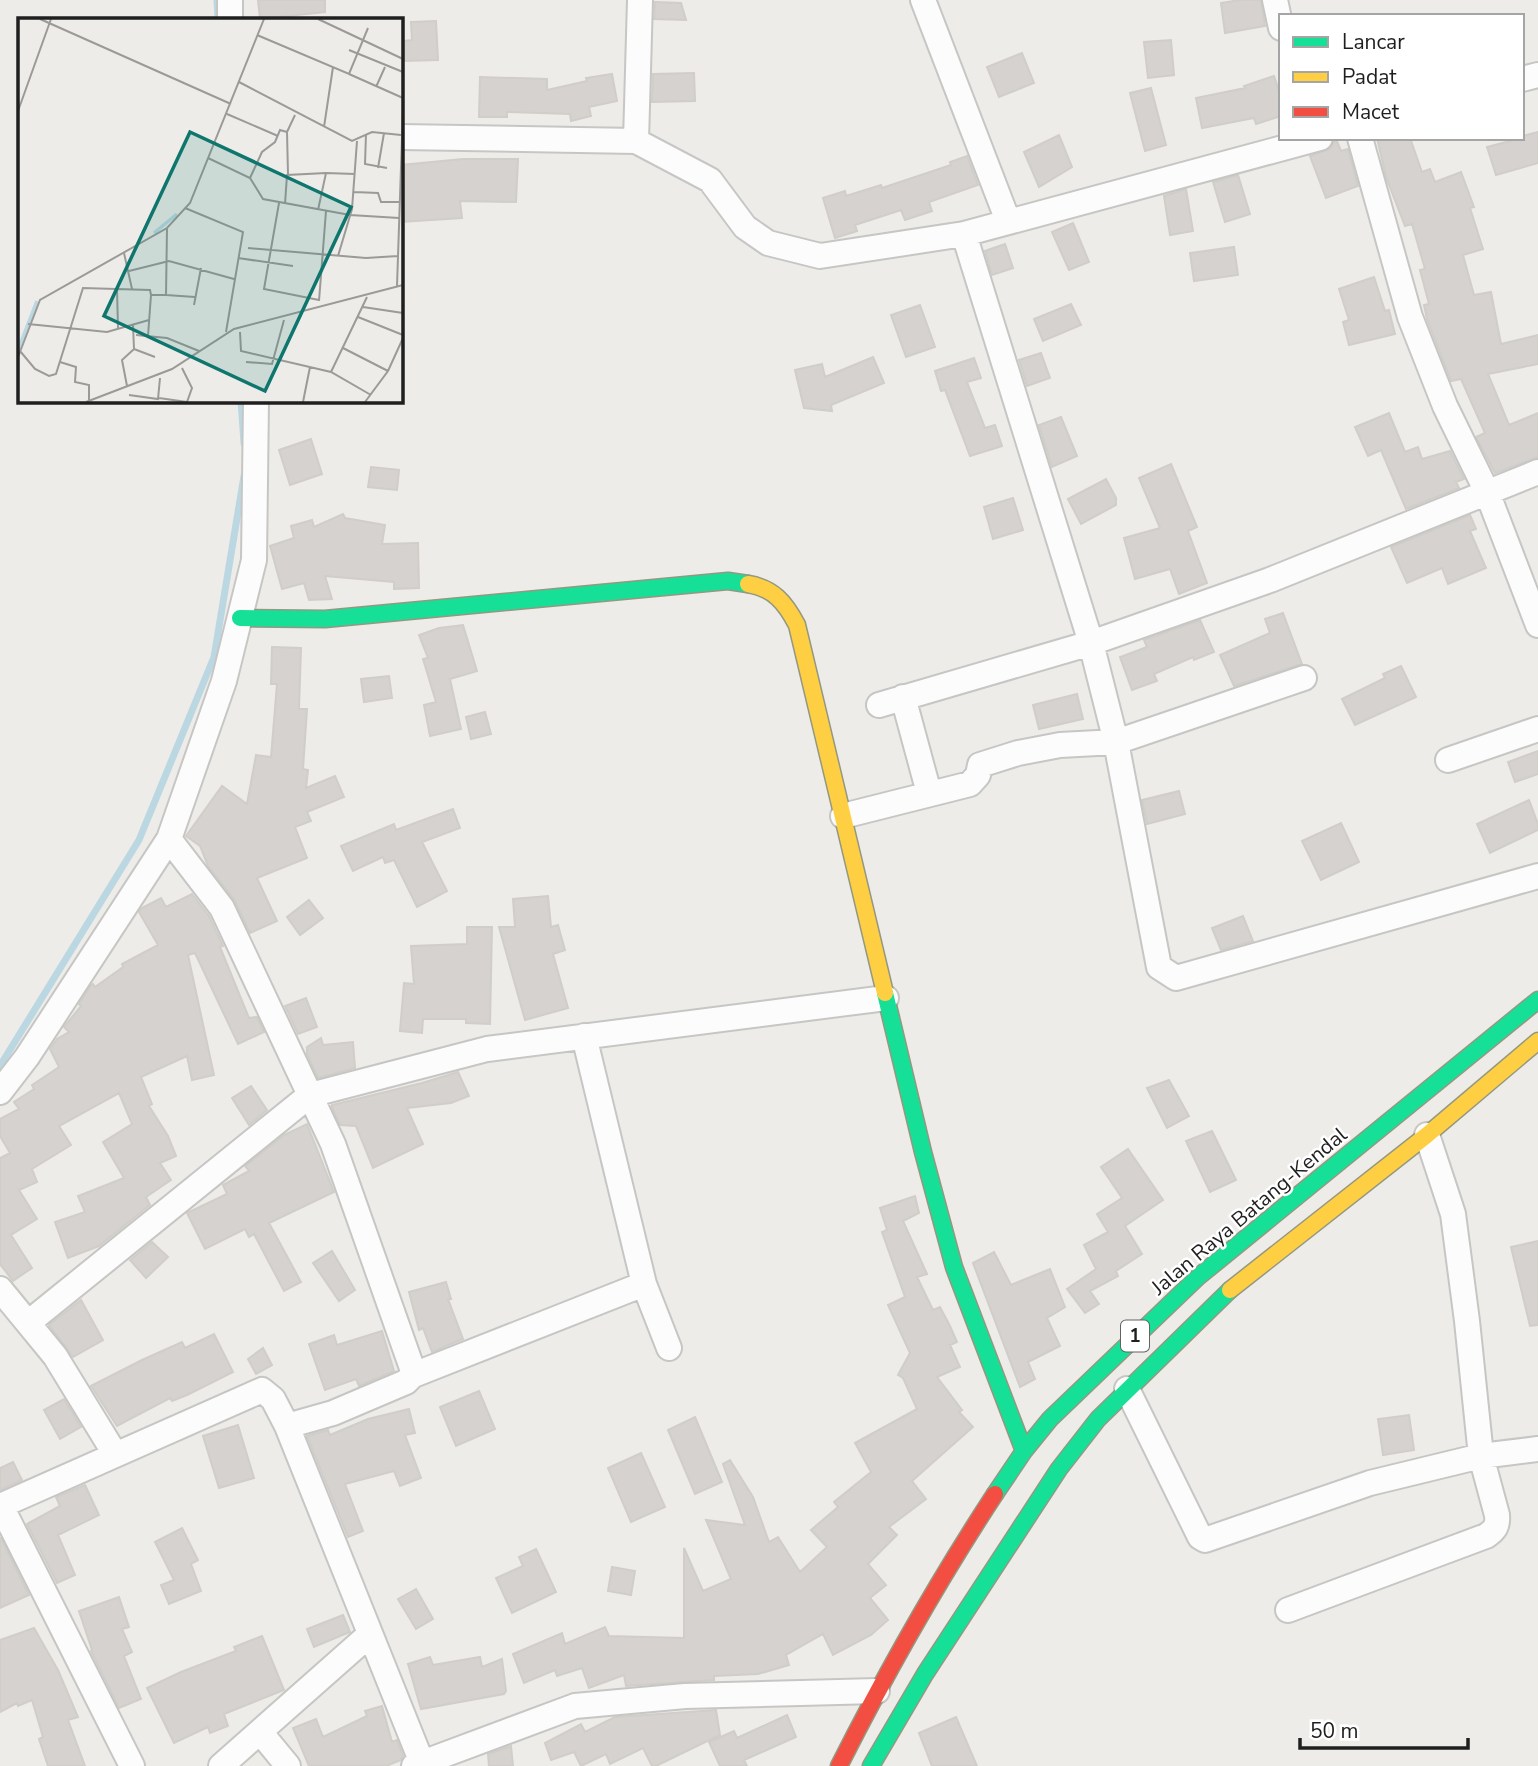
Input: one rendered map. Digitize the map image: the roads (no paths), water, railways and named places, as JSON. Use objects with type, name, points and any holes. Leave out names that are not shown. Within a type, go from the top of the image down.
[{"type":"main road","points":[[240,618],[325,619],[728,582],[750,583],[779,595],[797,625],[923,1152],[954,1267],[1024,1451]]},
{"type":"main road","name":"Jalan Raya Batang-Kendal","points":[[839,1766],[877,1691],[972,1528],[1024,1451],[1050,1419],[1198,1277],[1538,1000]]},
{"type":"main road","name":"1","points":[[871,1766],[925,1674],[1059,1469],[1098,1419],[1218,1300],[1427,1135],[1538,1041]]},
{"type":"street","points":[[230,0],[230,18]]},
{"type":"street","points":[[636,141],[639,0]]},
{"type":"street","points":[[923,0],[1008,222]]},
{"type":"street","points":[[1275,0],[1279,19]]},
{"type":"street","points":[[402,137],[636,141],[710,180],[745,227],[768,243],[820,256],[964,234],[1305,140]]},
{"type":"street","points":[[1361,140],[1410,317],[1445,406],[1487,492],[1538,625]]},
{"type":"street","points":[[964,234],[1091,643],[1116,742],[1159,967],[1176,978],[1538,876]]},
{"type":"street","points":[[0,1092],[27,1057],[169,839],[224,681],[254,560],[258,422],[256,402]]},
{"type":"street","points":[[879,705],[1091,643],[1270,580],[1538,472]]},
{"type":"street","points":[[843,816],[970,784],[978,775],[980,765],[994,759],[1060,746],[1116,742],[1304,678]]},
{"type":"street","points":[[903,697],[929,793]]},
{"type":"street","points":[[1448,760],[1538,729]]},
{"type":"street","points":[[169,839],[222,908],[310,1095],[342,1170],[412,1368],[411,1376]]},
{"type":"street","points":[[28,1323],[310,1095],[488,1049],[886,998]]},
{"type":"street","points":[[584,1036],[644,1284],[669,1348]]},
{"type":"street","points":[[1288,1610],[1486,1536],[1498,1525],[1481,1456],[1467,1321],[1452,1214],[1427,1135]]},
{"type":"street","points":[[287,1426],[333,1413],[406,1382],[411,1376],[644,1284]]},
{"type":"street","points":[[0,1289],[55,1356],[116,1454]]},
{"type":"street","points":[[1127,1389],[1199,1537],[1205,1540],[1370,1483],[1481,1456],[1538,1449]]},
{"type":"street","points":[[132,1766],[0,1506],[262,1390],[273,1399],[287,1426],[418,1765],[575,1706],[685,1696],[877,1691]]},
{"type":"street","points":[[220,1766],[369,1635]]},
{"type":"street","points":[[260,1732],[288,1766]]},
{"type":"waterway","points":[[217,0],[218,18]]},
{"type":"waterway","points":[[241,402],[244,443]]},
{"type":"waterway","points":[[0,1066],[139,840],[214,657],[244,476]]}]
